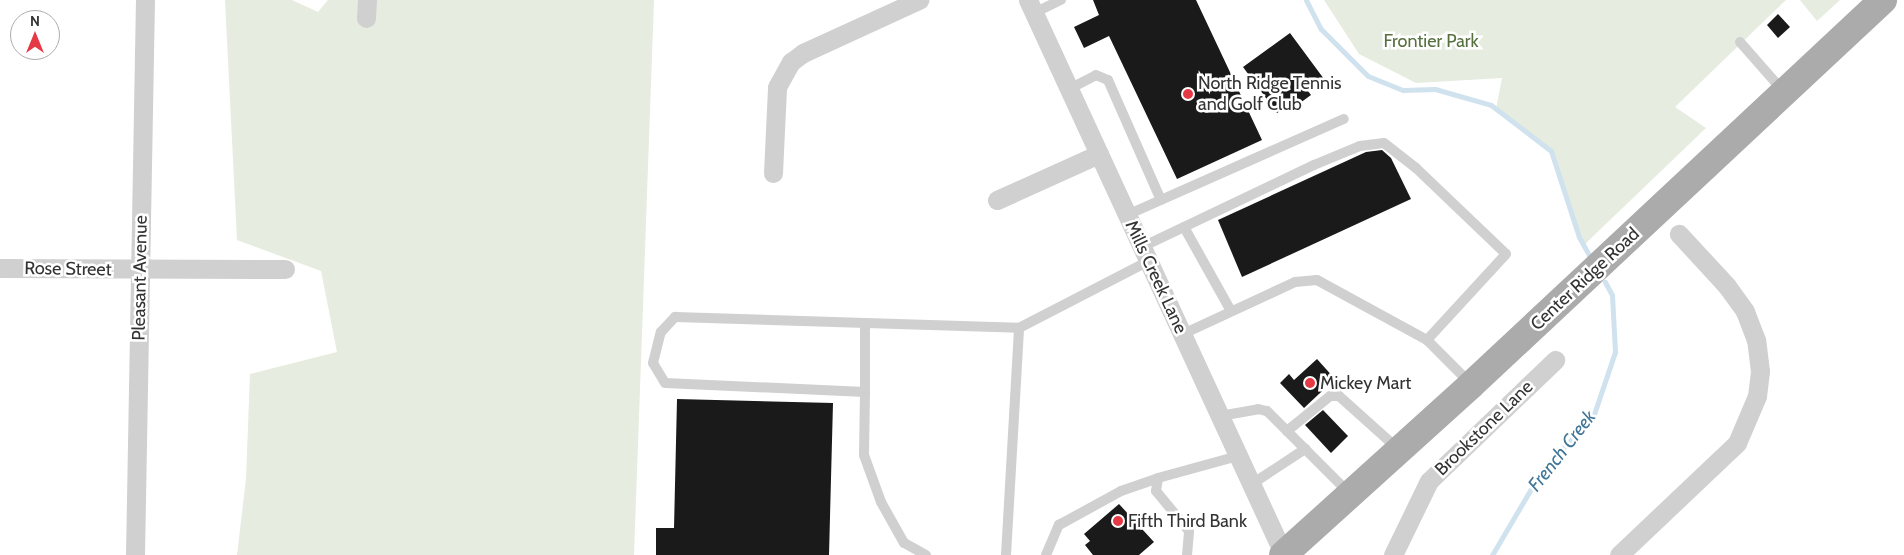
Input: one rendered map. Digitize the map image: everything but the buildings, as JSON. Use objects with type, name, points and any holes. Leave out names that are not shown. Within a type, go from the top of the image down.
[{"type":"main road","name":"Center Ridge Road","points":[[1284,555],[1472,384],[1884,0]]},
{"type":"street","name":"Pleasant Avenue","points":[[136,555],[145,0]]},
{"type":"street","points":[[773,173],[776,94],[782,74],[792,62],[803,53],[919,0]]},
{"type":"street","name":"Mills Creek Lane","points":[[1031,6],[1284,555]]},
{"type":"street","points":[[997,200],[1099,154]]},
{"type":"street","points":[[1619,555],[1737,443],[1757,396],[1760,371],[1756,340],[1745,311],[1727,286],[1679,234]]},
{"type":"street","name":"Rose Street","points":[[0,268],[285,269]]},
{"type":"street","name":"Brookstone Lane","points":[[1393,555],[1429,481],[1555,360]]},
{"type":"lane","points":[[1031,6],[1061,0]]},
{"type":"lane","points":[[1740,42],[1785,93]]},
{"type":"lane","points":[[1069,88],[1096,75],[1108,80],[1161,200]]},
{"type":"lane","points":[[1127,215],[1344,119]]},
{"type":"lane","points":[[865,392],[665,383],[653,363],[661,332],[675,317],[1018,328],[1145,254],[1184,227],[1360,146],[1384,143],[1391,146],[1506,254],[1426,340]]},
{"type":"lane","points":[[1184,227],[1231,311]]},
{"type":"lane","points":[[1182,334],[1294,282],[1317,280],[1426,340],[1472,384]]},
{"type":"lane","points":[[865,323],[864,454],[882,502],[904,543],[926,555]]},
{"type":"lane","points":[[1006,555],[1018,328]]},
{"type":"lane","points":[[1287,431],[1330,396],[1339,396],[1399,450]]},
{"type":"lane","points":[[1220,416],[1258,409],[1267,411],[1351,494]]},
{"type":"lane","points":[[1252,484],[1305,449]]},
{"type":"lane","points":[[1046,555],[1059,525],[1121,491],[1158,478],[1238,456]]},
{"type":"lane","points":[[1158,478],[1156,491],[1189,531],[1187,555]]},
{"type":"green space","points":[[225,0],[292,0],[318,12],[328,0],[654,0],[634,555],[237,555],[246,479],[250,374],[337,352],[321,271],[237,240]]},
{"type":"green space","name":"Frontier Park","points":[[1324,0],[1786,0],[1675,107],[1706,128],[1584,245],[1551,151],[1496,109],[1502,78],[1416,83],[1359,54]]},
{"type":"green space","points":[[1800,0],[1840,0],[1817,21]]},
{"type":"waterway","name":"French Creek","points":[[1306,0],[1321,29],[1368,76],[1403,90],[1435,89],[1491,105],[1551,151],[1579,237],[1589,255]]},
{"type":"waterway","name":"French Creek","points":[[1492,555],[1542,470],[1593,417],[1615,352],[1612,295],[1605,282]]},
{"type":"place","name":"North Ridge Tennis and Golf Club","points":[[1188,94]]},
{"type":"place","name":"Mickey Mart","points":[[1310,383]]},
{"type":"place","name":"Fifth Third Bank","points":[[1118,521]]}]
